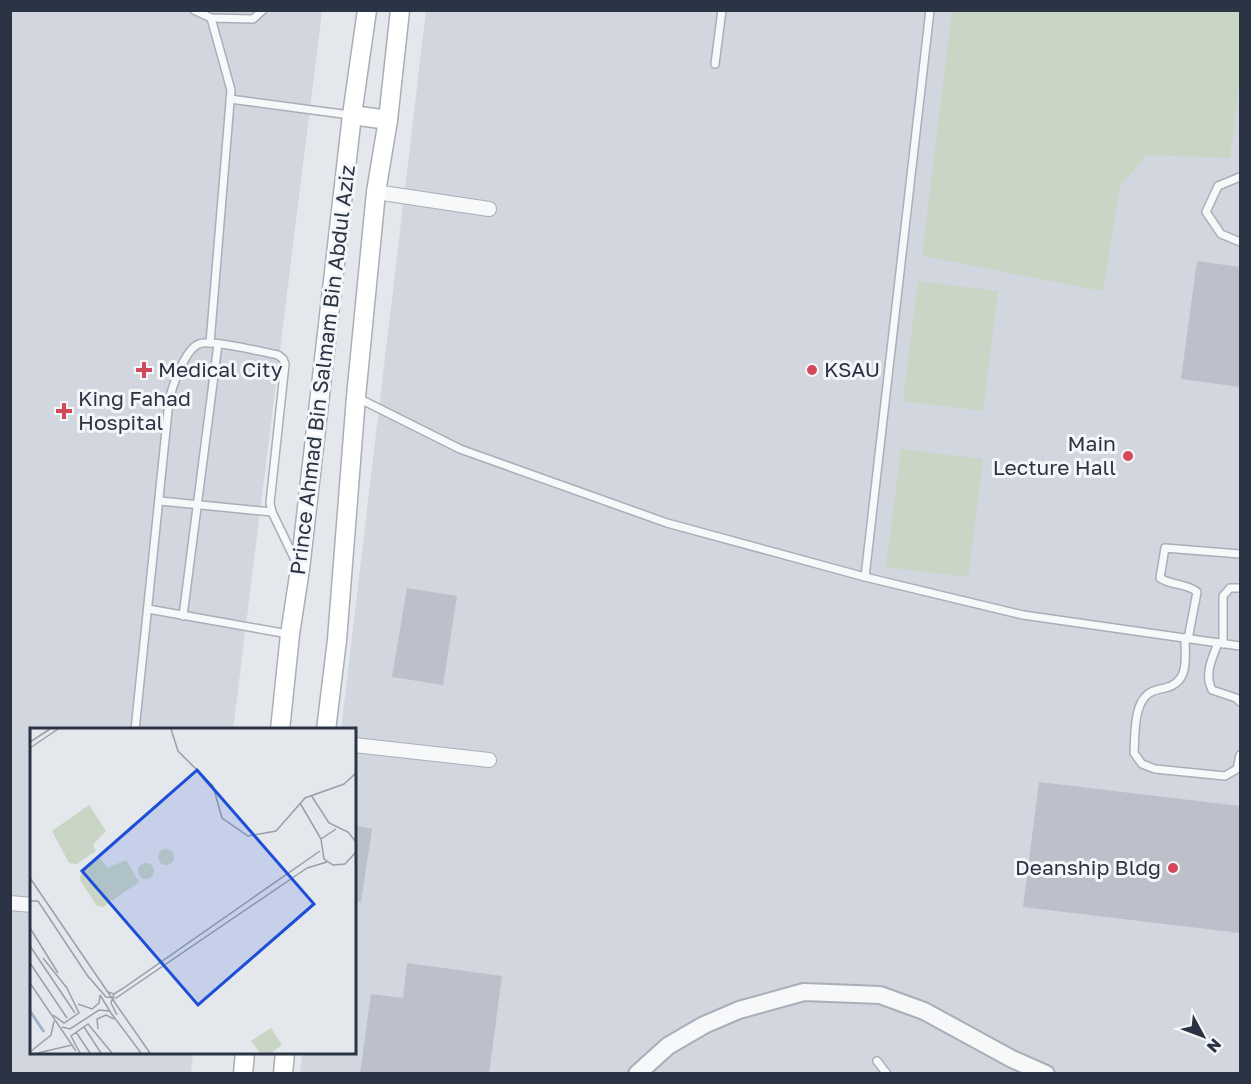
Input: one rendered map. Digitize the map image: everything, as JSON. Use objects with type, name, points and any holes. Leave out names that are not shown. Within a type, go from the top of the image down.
[{"type":"main road","name":"Prince Ahmad Bin Salmam Bin Abdul Aziz","points":[[280,728],[352,116],[367,10]]},
{"type":"main road","name":"Prince Ahmad Bin Salmam Bin Abdul Aziz","points":[[326,728],[337,640],[356,396],[376,192],[388,120],[400,10]]},
{"type":"main road","points":[[352,116],[388,120]]},
{"type":"main road","points":[[243,1074],[245,1054]]},
{"type":"main road","points":[[283,1074],[285,1054]]},
{"type":"street","points":[[376,192],[489,209]]},
{"type":"street","points":[[356,745],[489,760]]},
{"type":"street","points":[[10,903],[30,905]]},
{"type":"street","points":[[637,1074],[668,1046],[704,1025],[739,1010],[804,992],[880,994],[924,1011],[1012,1059],[1046,1074]]},
{"type":"lane","points":[[194,10],[211,18],[253,19],[263,10]]},
{"type":"lane","points":[[715,64],[722,10]]},
{"type":"lane","points":[[865,577],[930,10]]},
{"type":"lane","points":[[210,343],[231,90],[211,18]]},
{"type":"lane","points":[[230,99],[352,116]]},
{"type":"lane","points":[[1240,177],[1218,186],[1206,212],[1221,234],[1240,242]]},
{"type":"lane","points":[[135,728],[169,401],[173,385],[191,349],[202,343],[278,355],[283,359],[285,364],[270,503],[272,512],[300,569]]},
{"type":"lane","points":[[183,616],[218,344]]},
{"type":"lane","points":[[356,396],[471,453],[667,522],[865,577],[1023,615],[1240,646]]},
{"type":"lane","points":[[160,501],[272,512]]},
{"type":"lane","points":[[1240,554],[1166,548],[1160,578],[1167,582],[1191,587],[1197,592],[1187,638],[1184,673],[1182,678],[1172,686],[1154,690],[1142,700],[1134,753],[1142,764],[1155,769],[1225,776],[1237,769],[1240,755]]},
{"type":"lane","points":[[1240,588],[1230,588],[1223,596],[1220,643],[1207,675],[1212,690],[1236,698],[1240,702]]},
{"type":"lane","points":[[148,609],[290,634]]},
{"type":"lane","points":[[877,1061],[887,1074]]},
{"type":"shaded area","name":"Medical City","points":[[10,11],[322,11],[233,728],[30,728],[30,1054],[193,1054],[191,1073],[11,1073]]},
{"type":"shaded area","name":"KSAU","points":[[426,11],[1240,11],[1240,1073],[300,1074],[302,1054],[356,1054],[356,728],[341,728]]},
{"type":"green space","points":[[952,11],[1240,11],[1240,78],[1230,158],[1147,155],[1120,186],[1103,291],[922,256]]},
{"type":"green space","points":[[918,281],[998,291],[983,411],[903,401]]},
{"type":"green space","points":[[901,449],[983,459],[968,577],[886,567]]},
{"type":"building","points":[[1197,261],[1240,267],[1240,387],[1181,379]]},
{"type":"building","points":[[407,588],[457,596],[443,685],[392,677]]},
{"type":"building","points":[[1039,782],[1240,806],[1240,933],[1023,907]]},
{"type":"building","points":[[356,825],[372,829],[361,902],[356,902]]},
{"type":"building","points":[[407,963],[502,976],[489,1074],[360,1074],[371,994],[403,998]]},
{"type":"place","name":"Medical City","points":[[144,370]]},
{"type":"place","name":"KSAU","points":[[812,370]]},
{"type":"place","name":"King Fahad Hospital","points":[[64,411]]},
{"type":"place","name":"Main Lecture Hall","points":[[1128,456]]},
{"type":"place","name":"Deanship Bldg","points":[[1173,868]]}]
